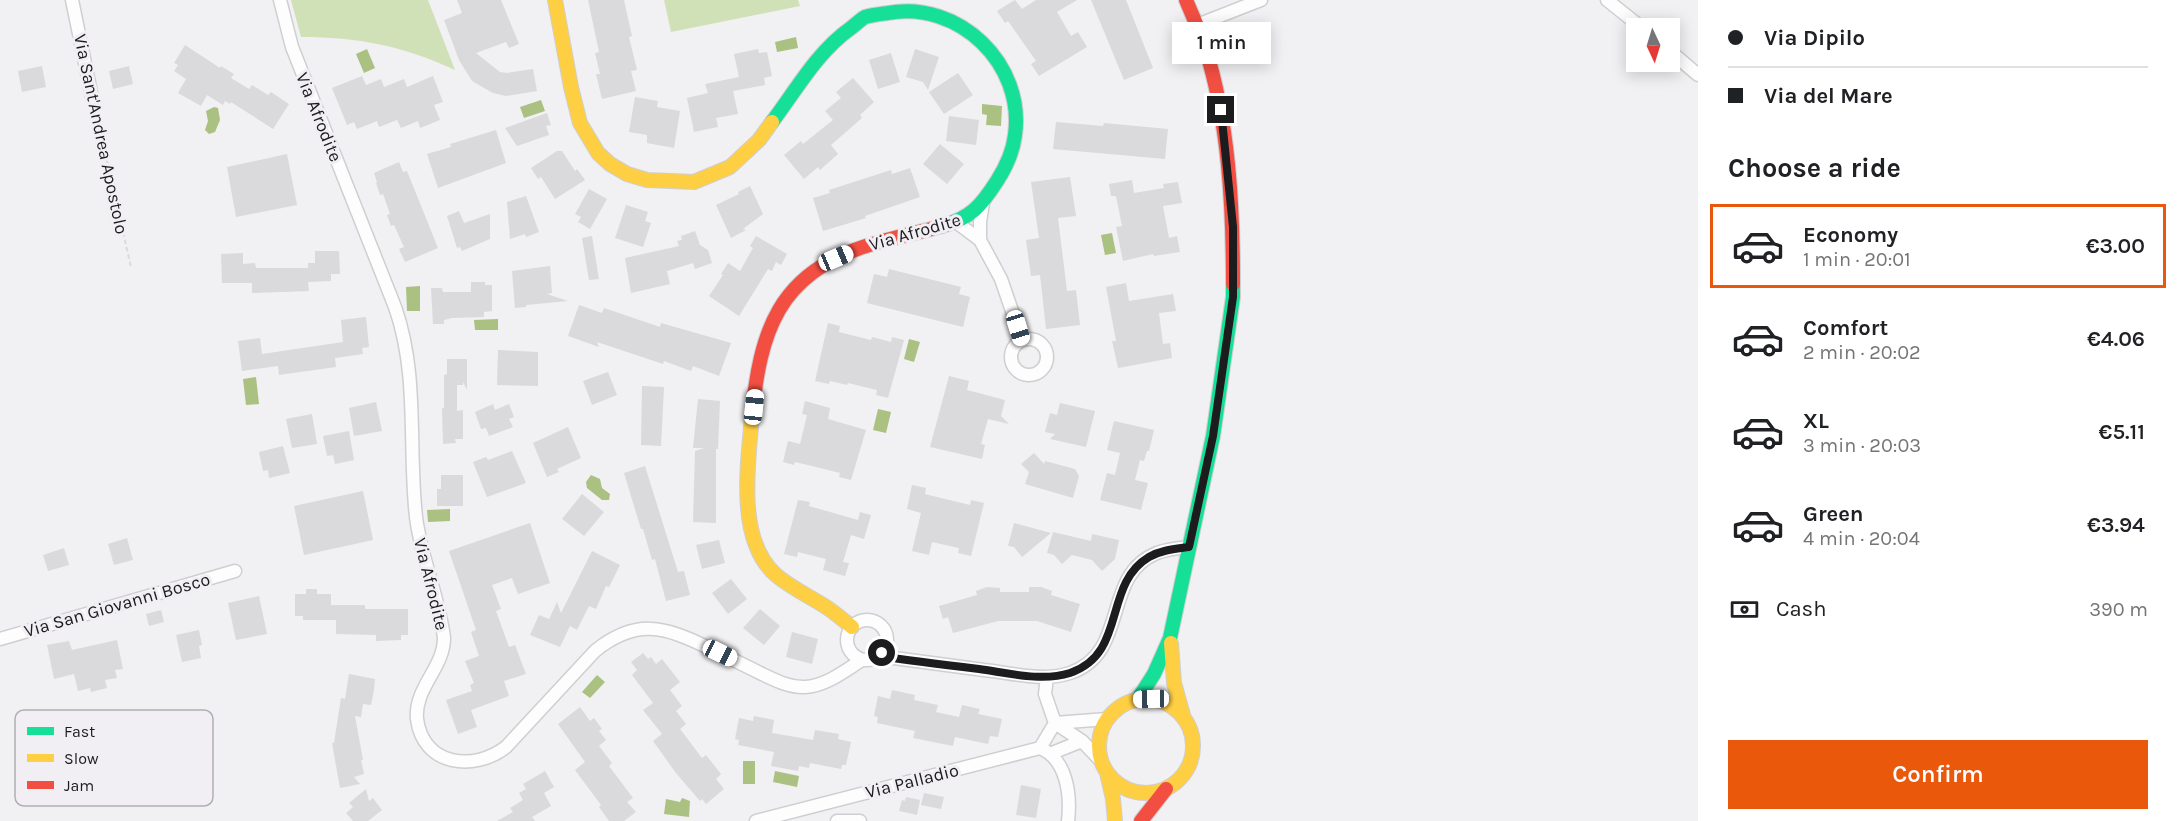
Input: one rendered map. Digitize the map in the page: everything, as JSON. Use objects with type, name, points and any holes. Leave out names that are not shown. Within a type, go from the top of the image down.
[{"type":"street","name":"Via Sant'Andrea Apostolo","points":[[72,0],[92,97]]},
{"type":"street","name":"Via Afrodite","points":[[280,0],[292,47],[395,307],[406,345],[411,387],[416,521],[444,638],[444,649],[440,662],[422,693],[417,707],[418,724],[430,747],[444,757],[460,762],[477,762],[495,755],[506,747],[591,654],[610,640],[630,631],[652,628],[681,634],[794,687],[823,682],[862,660]]},
{"type":"street","name":"Via Afrodite","points":[[555,0],[574,104],[587,140],[618,170],[639,179],[675,185],[706,180],[740,160],[766,132],[828,47],[844,32],[862,20],[879,13],[906,9],[926,12],[953,21],[971,31],[990,50],[1006,74],[1015,101],[1017,126],[1012,149],[1001,178],[984,201],[969,216],[956,222],[888,239],[825,264],[800,284],[782,305],[771,322],[764,340],[758,367],[749,461],[748,513],[753,539],[763,561],[774,573],[800,592],[827,607],[852,627]]},
{"type":"street","points":[[1138,699],[1154,674],[1170,638],[1218,408],[1232,306],[1234,276],[1231,198],[1221,110],[1211,67],[1186,0]]},
{"type":"street","points":[[1197,25],[1261,0]]},
{"type":"street","points":[[1607,0],[1630,18]]},
{"type":"street","points":[[1680,60],[1698,75]]},
{"type":"street","points":[[984,201],[980,215],[981,240],[1001,279],[1022,340]]},
{"type":"street","points":[[956,222],[981,240]]},
{"type":"street","points":[[882,653],[904,660],[1047,677],[1078,670],[1097,656],[1111,630],[1125,584],[1141,563],[1162,551],[1189,547]]},
{"type":"street","name":"Via San Giovanni Bosco","points":[[0,639],[235,571]]},
{"type":"street","points":[[864,620],[877,622],[885,632],[887,644],[882,653],[874,659],[862,660],[852,653],[848,647],[848,633],[852,627],[864,620]]},
{"type":"street","points":[[1142,821],[1167,789],[1179,781],[1193,756],[1194,742],[1183,715],[1172,675],[1170,638]]},
{"type":"street","points":[[1047,677],[1045,694],[1055,723],[1082,741],[1119,785],[1134,792],[1150,793],[1167,789]]},
{"type":"street","points":[[1115,821],[1113,799],[1099,747],[1101,733],[1107,719],[1115,710],[1138,699],[1163,701],[1183,715]]},
{"type":"street","points":[[1055,723],[1107,719]]},
{"type":"street","points":[[1055,723],[1046,750],[1062,770],[1068,788],[1068,821]]},
{"type":"street","name":"Via Palladio","points":[[766,820],[1082,741]]},
{"type":"street","points":[[837,821],[860,821]]},
{"type":"path","name":"Via Sant'Andrea Apostolo","points":[[92,97],[131,267]]},
{"type":"shaded area","points":[[291,0],[428,0],[455,70],[380,44],[322,37],[301,37]]},
{"type":"shaded area","points":[[664,0],[798,0],[800,6],[671,32]]},
{"type":"shaded area","points":[[796,37],[798,48],[777,52],[775,42]]},
{"type":"shaded area","points":[[367,49],[375,68],[364,73],[356,54]]},
{"type":"shaded area","points":[[541,100],[545,111],[524,118],[520,107]]},
{"type":"shaded area","points":[[982,104],[1002,106],[1001,126],[986,125],[987,115],[982,114]]},
{"type":"shaded area","points":[[214,107],[218,108],[220,120],[215,132],[209,134],[205,130],[208,121],[206,111]]},
{"type":"shaded area","points":[[1112,233],[1116,253],[1105,255],[1101,235]]},
{"type":"shaded area","points":[[420,286],[420,311],[407,311],[406,287]]},
{"type":"shaded area","points":[[498,319],[498,330],[475,330],[474,320]]},
{"type":"shaded area","points":[[909,339],[920,342],[914,362],[904,359]]},
{"type":"shaded area","points":[[256,377],[259,404],[246,405],[243,379]]},
{"type":"shaded area","points":[[878,409],[891,412],[886,433],[873,430]]},
{"type":"shaded area","points":[[591,475],[600,479],[602,488],[610,494],[609,500],[602,500],[587,488],[586,482]]},
{"type":"shaded area","points":[[450,509],[450,521],[428,522],[427,510]]},
{"type":"shaded area","points":[[597,675],[605,682],[590,698],[582,692]]},
{"type":"shaded area","points":[[743,761],[755,761],[755,784],[743,784]]},
{"type":"shaded area","points":[[775,771],[799,776],[797,787],[773,782]]},
{"type":"shaded area","points":[[682,798],[690,801],[689,817],[664,814],[666,799],[680,802]]},
{"type":"building","points":[[457,0],[501,0],[519,44],[509,48],[506,42],[476,53],[500,72],[533,69],[537,91],[506,96],[493,93],[472,81],[459,60],[444,20],[462,13]]},
{"type":"building","points":[[588,0],[624,0],[632,36],[629,37],[637,70],[631,71],[636,91],[602,99],[596,74],[600,74],[595,53],[599,52]]},
{"type":"building","points":[[1015,0],[1022,9],[1036,0],[1077,0],[1057,12],[1071,36],[1078,32],[1087,47],[1039,76],[1031,64],[1036,61],[1008,21],[1005,23],[997,11]]},
{"type":"building","points":[[1091,0],[1126,0],[1153,68],[1124,80]]},
{"type":"building","points":[[185,45],[220,68],[221,66],[234,74],[231,78],[249,89],[252,85],[268,95],[271,92],[289,104],[273,129],[231,102],[230,104],[225,101],[223,105],[207,95],[201,106],[178,93],[186,79],[174,71],[178,65],[174,63]]},
{"type":"building","points":[[758,49],[759,53],[767,52],[772,76],[764,78],[765,85],[733,91],[738,114],[716,118],[718,127],[694,132],[687,98],[708,93],[705,84],[739,77],[734,54]]},
{"type":"building","points":[[915,49],[939,57],[928,90],[923,82],[906,77]]},
{"type":"building","points":[[891,53],[900,82],[878,89],[869,60]]},
{"type":"building","points":[[42,66],[46,87],[22,92],[18,71]]},
{"type":"building","points":[[129,66],[133,84],[113,89],[109,71]]},
{"type":"building","points":[[958,73],[973,95],[944,114],[929,92]]},
{"type":"building","points":[[362,76],[366,85],[381,79],[384,87],[404,79],[407,87],[433,76],[443,102],[434,105],[440,120],[420,128],[418,121],[401,128],[397,120],[379,127],[377,121],[357,129],[354,122],[347,125],[332,88]]},
{"type":"building","points":[[853,78],[874,102],[860,115],[862,118],[831,145],[838,154],[820,170],[818,167],[804,179],[784,155],[801,141],[803,144],[833,120],[825,111],[841,98],[836,92]]},
{"type":"building","points":[[635,97],[658,101],[657,107],[680,111],[674,148],[647,143],[647,135],[629,132]]},
{"type":"building","points":[[547,113],[551,125],[546,126],[549,135],[517,146],[505,128]]},
{"type":"building","points":[[949,116],[979,120],[976,145],[946,141]]},
{"type":"building","points":[[1056,122],[1103,126],[1104,123],[1168,129],[1165,159],[1053,149]]},
{"type":"building","points":[[496,130],[506,163],[438,188],[427,154],[451,147],[450,144]]},
{"type":"building","points":[[940,144],[964,164],[947,184],[923,164]]},
{"type":"building","points":[[557,151],[562,151],[575,171],[577,169],[585,180],[555,199],[541,177],[538,179],[531,168]]},
{"type":"building","points":[[287,154],[297,205],[236,217],[227,167]]},
{"type":"building","points":[[399,162],[403,172],[407,171],[438,248],[405,262],[399,249],[404,247],[394,225],[391,226],[387,215],[390,214],[383,194],[380,195],[374,173]]},
{"type":"building","points":[[910,168],[920,197],[865,216],[866,218],[823,231],[813,198],[830,193],[829,190],[891,170],[892,174]]},
{"type":"building","points":[[1070,177],[1076,216],[1058,218],[1067,291],[1076,290],[1080,325],[1046,329],[1040,275],[1031,276],[1026,240],[1039,238],[1031,182]]},
{"type":"building","points":[[1132,180],[1134,193],[1164,188],[1163,184],[1178,182],[1182,203],[1163,206],[1169,238],[1177,236],[1180,252],[1154,256],[1153,254],[1123,261],[1116,227],[1122,226],[1116,196],[1111,196],[1109,184]]},
{"type":"building","points":[[750,186],[763,214],[743,229],[746,230],[731,238],[716,205]]},
{"type":"building","points":[[589,189],[607,199],[590,229],[578,222],[581,217],[575,214]]},
{"type":"building","points":[[526,196],[539,232],[526,237],[525,234],[510,239],[507,202]]},
{"type":"building","points":[[626,205],[648,212],[645,221],[651,223],[643,247],[615,238]]},
{"type":"building","points":[[459,211],[464,223],[490,214],[490,239],[462,251],[460,247],[457,248],[447,216]]},
{"type":"building","points":[[695,231],[700,245],[708,250],[712,263],[695,269],[693,263],[667,271],[670,284],[631,293],[625,258],[679,246],[677,241],[682,240],[681,236]]},
{"type":"building","points":[[592,236],[599,279],[589,280],[582,238]]},
{"type":"building","points":[[756,236],[787,254],[781,265],[776,262],[772,271],[768,269],[739,316],[709,296],[728,263],[740,271],[753,248],[750,246]]},
{"type":"building","points":[[315,251],[339,251],[340,274],[331,274],[331,281],[308,282],[309,291],[252,293],[252,283],[222,283],[221,254],[243,253],[243,264],[255,263],[256,268],[308,268],[308,263],[315,263]]},
{"type":"building","points":[[550,266],[552,293],[547,294],[568,301],[515,308],[512,271]]},
{"type":"building","points":[[889,269],[961,287],[959,294],[970,297],[963,327],[867,303],[874,274],[887,277]]},
{"type":"building","points":[[471,282],[485,282],[485,285],[492,285],[492,311],[484,312],[484,317],[452,318],[444,320],[444,324],[433,324],[431,288],[442,288],[443,292],[471,292]]},
{"type":"building","points":[[1126,283],[1129,301],[1173,294],[1176,311],[1159,313],[1163,344],[1170,343],[1172,358],[1118,368],[1112,341],[1116,341],[1106,287]]},
{"type":"building","points":[[579,305],[602,313],[604,308],[660,327],[661,323],[731,343],[719,376],[693,366],[691,371],[664,361],[663,364],[597,342],[599,347],[568,336]]},
{"type":"building","points":[[366,317],[369,347],[362,348],[363,354],[335,358],[336,367],[279,375],[278,366],[242,371],[238,341],[260,338],[262,354],[343,342],[341,320]]},
{"type":"building","points":[[828,323],[840,326],[839,332],[871,340],[872,337],[891,342],[892,337],[904,340],[888,398],[876,395],[877,390],[848,383],[847,385],[830,381],[829,384],[815,381]]},
{"type":"building","points":[[498,350],[538,352],[538,386],[497,385]]},
{"type":"building","points":[[447,359],[467,359],[467,390],[463,382],[463,385],[457,385],[457,411],[463,410],[463,439],[455,439],[456,443],[443,444],[442,408],[444,408],[444,375],[447,374]]},
{"type":"building","points":[[608,372],[617,395],[592,405],[583,381]]},
{"type":"building","points":[[949,376],[969,381],[967,390],[1005,400],[1001,416],[1009,424],[988,419],[981,444],[985,445],[982,459],[930,447]]},
{"type":"building","points":[[642,386],[664,387],[661,446],[641,445]]},
{"type":"building","points":[[698,399],[720,401],[718,449],[716,449],[716,523],[693,522],[695,451],[704,448],[693,448]]},
{"type":"building","points":[[805,401],[830,408],[828,419],[866,430],[851,480],[839,477],[840,473],[795,462],[794,465],[783,462],[788,441],[800,444],[807,415],[802,414]]},
{"type":"building","points":[[376,402],[382,431],[354,436],[349,408]]},
{"type":"building","points":[[1060,403],[1095,411],[1086,447],[1050,439],[1055,434],[1045,432],[1050,413],[1057,415]]},
{"type":"building","points":[[493,404],[495,410],[509,404],[514,417],[509,419],[513,427],[489,436],[486,428],[481,429],[475,412]]},
{"type":"building","points":[[312,414],[317,444],[292,448],[286,419]]},
{"type":"building","points":[[1114,421],[1154,430],[1149,451],[1144,461],[1140,460],[1135,480],[1148,483],[1141,510],[1100,500],[1107,473],[1115,475],[1120,453],[1107,450]]},
{"type":"building","points":[[568,427],[581,458],[557,469],[559,472],[547,477],[533,443]]},
{"type":"building","points":[[349,431],[354,460],[335,464],[333,455],[327,456],[323,436]]},
{"type":"building","points":[[283,446],[290,473],[269,478],[268,470],[263,471],[259,452]]},
{"type":"building","points":[[512,451],[526,483],[487,497],[473,462],[486,457],[488,460]]},
{"type":"building","points":[[1034,453],[1044,464],[1045,461],[1075,469],[1079,476],[1073,498],[1025,484],[1029,472],[1021,464]]},
{"type":"building","points":[[645,466],[678,572],[684,571],[690,595],[666,601],[655,559],[652,560],[624,473]]},
{"type":"building","points":[[441,475],[463,475],[463,506],[437,506],[437,489],[441,489]]},
{"type":"building","points":[[912,485],[926,488],[925,494],[941,498],[970,505],[971,500],[984,503],[971,556],[958,553],[959,548],[932,542],[929,555],[912,551],[921,513],[907,509]]},
{"type":"building","points":[[363,491],[373,540],[304,555],[294,506]]},
{"type":"building","points":[[582,494],[604,512],[584,536],[562,519]]},
{"type":"building","points":[[798,500],[810,502],[809,506],[858,520],[860,512],[871,515],[864,539],[851,535],[843,562],[849,563],[845,576],[823,570],[826,559],[798,552],[797,557],[784,554]]},
{"type":"building","points":[[530,523],[550,583],[518,594],[512,578],[492,585],[501,609],[496,611],[509,647],[515,645],[526,674],[504,681],[509,696],[471,710],[477,727],[458,734],[446,700],[472,691],[470,685],[474,683],[465,661],[479,656],[471,632],[476,630],[449,551]]},
{"type":"building","points":[[1014,523],[1051,533],[1022,557],[1014,547],[1008,546]]},
{"type":"building","points":[[1053,532],[1091,541],[1092,534],[1119,540],[1115,559],[1102,571],[1092,560],[1072,555],[1062,564],[1054,555],[1047,553]]},
{"type":"building","points":[[127,538],[133,560],[114,565],[108,544]]},
{"type":"building","points":[[719,540],[725,563],[702,569],[696,545]]},
{"type":"building","points":[[64,548],[69,565],[48,571],[43,555]]},
{"type":"building","points":[[592,551],[620,565],[609,587],[606,586],[596,609],[589,606],[577,630],[570,626],[560,647],[530,635],[539,615],[549,619],[557,602],[561,613]]},
{"type":"building","points":[[731,579],[747,599],[728,614],[712,593]]},
{"type":"building","points":[[987,587],[1000,588],[1000,592],[1029,592],[1029,587],[1041,587],[1052,591],[1051,595],[1080,604],[1071,632],[1037,621],[998,621],[953,633],[948,617],[943,619],[939,606],[977,595],[976,591]]},
{"type":"building","points":[[306,589],[317,589],[317,594],[331,594],[331,605],[365,605],[365,609],[408,609],[408,635],[401,635],[401,640],[376,641],[376,635],[336,634],[336,620],[303,620],[303,616],[295,616],[295,594],[306,594]]},
{"type":"building","points":[[259,596],[267,634],[236,640],[228,603]]},
{"type":"building","points":[[760,609],[780,626],[764,645],[743,628]]},
{"type":"building","points":[[161,610],[164,622],[149,626],[146,614]]},
{"type":"building","points":[[199,630],[202,645],[199,646],[201,658],[182,662],[176,635]]},
{"type":"building","points":[[792,632],[818,639],[812,664],[786,657]]},
{"type":"building","points":[[117,640],[123,669],[115,670],[117,678],[105,680],[107,688],[91,692],[90,688],[78,691],[74,674],[54,679],[47,645],[69,641],[72,650]]},
{"type":"building","points":[[643,653],[648,659],[651,657],[656,664],[662,659],[680,682],[670,690],[682,706],[676,711],[686,724],[680,729],[702,758],[706,755],[721,774],[716,779],[724,789],[706,804],[702,799],[700,801],[676,773],[653,741],[662,734],[643,710],[653,703],[632,675],[637,670],[631,662]]},
{"type":"building","points":[[349,674],[375,679],[371,705],[363,704],[361,717],[355,716],[364,774],[354,777],[360,784],[340,788],[332,743],[334,743],[341,698],[345,699]]},
{"type":"building","points":[[892,690],[915,695],[914,700],[938,705],[936,712],[959,717],[962,705],[980,709],[978,714],[1002,719],[998,737],[990,736],[988,744],[955,737],[953,746],[913,738],[915,731],[877,723],[878,717],[874,716],[878,696],[890,699]]},
{"type":"building","points":[[580,707],[590,721],[594,718],[602,729],[599,731],[606,740],[599,746],[612,763],[609,766],[633,798],[627,802],[636,812],[624,821],[609,821],[599,807],[601,805],[575,770],[585,762],[558,724]]},
{"type":"building","points":[[754,716],[774,720],[772,733],[813,740],[815,730],[839,734],[838,739],[851,742],[846,765],[842,765],[841,769],[810,763],[809,768],[799,766],[798,771],[771,766],[774,752],[738,745],[739,740],[735,739],[739,718],[753,721]]},
{"type":"building","points":[[545,771],[554,787],[544,793],[551,806],[532,817],[535,821],[497,821],[513,812],[510,808],[523,800],[519,793],[526,789],[523,784]]},
{"type":"building","points":[[1021,785],[1041,789],[1036,818],[1016,815]]},
{"type":"building","points":[[366,789],[369,801],[373,798],[382,810],[368,821],[353,821],[346,813],[353,807],[349,803]]},
{"type":"building","points":[[924,793],[944,797],[941,809],[921,805]]},
{"type":"building","points":[[906,797],[920,800],[917,815],[899,811],[902,800],[905,801]]},
{"type":"traffic: fast","points":[[772,122],[828,48],[865,17],[914,12],[939,17],[962,27],[982,42],[998,62],[1009,84],[1015,109],[1015,135],[1006,165],[986,197],[968,215],[942,226]]},
{"type":"traffic: fast","points":[[1138,699],[1154,674],[1170,638],[1213,436],[1233,284]]},
{"type":"traffic: slow","points":[[555,0],[580,123],[598,153],[610,164],[627,174],[647,180],[694,182],[730,167],[759,140],[772,122]]},
{"type":"traffic: slow","points":[[752,416],[748,456],[748,500],[750,522],[763,560],[776,575],[827,607],[852,627]]},
{"type":"traffic: slow","points":[[1171,643],[1174,683],[1183,715]]},
{"type":"traffic: slow","points":[[1146,699],[1164,702],[1179,713],[1190,728],[1193,746],[1190,764],[1179,779],[1164,790],[1146,793],[1128,790],[1113,779],[1102,764],[1099,746],[1102,728],[1113,713],[1128,702],[1146,699]]},
{"type":"traffic: slow","points":[[1107,773],[1115,821]]},
{"type":"traffic: jam","points":[[1186,0],[1205,47],[1220,105],[1228,165],[1233,284]]},
{"type":"traffic: jam","points":[[752,416],[761,358],[768,333],[779,310],[793,290],[812,273],[836,258],[875,243],[942,226]]},
{"type":"traffic: jam","points":[[1141,821],[1166,789]]},
{"type":"route","points":[[882,653],[879,656],[1041,677],[1068,674],[1086,666],[1101,651],[1111,630],[1125,584],[1132,572],[1149,557],[1162,551],[1189,547],[1213,436],[1233,297],[1233,227],[1221,110]]}]
